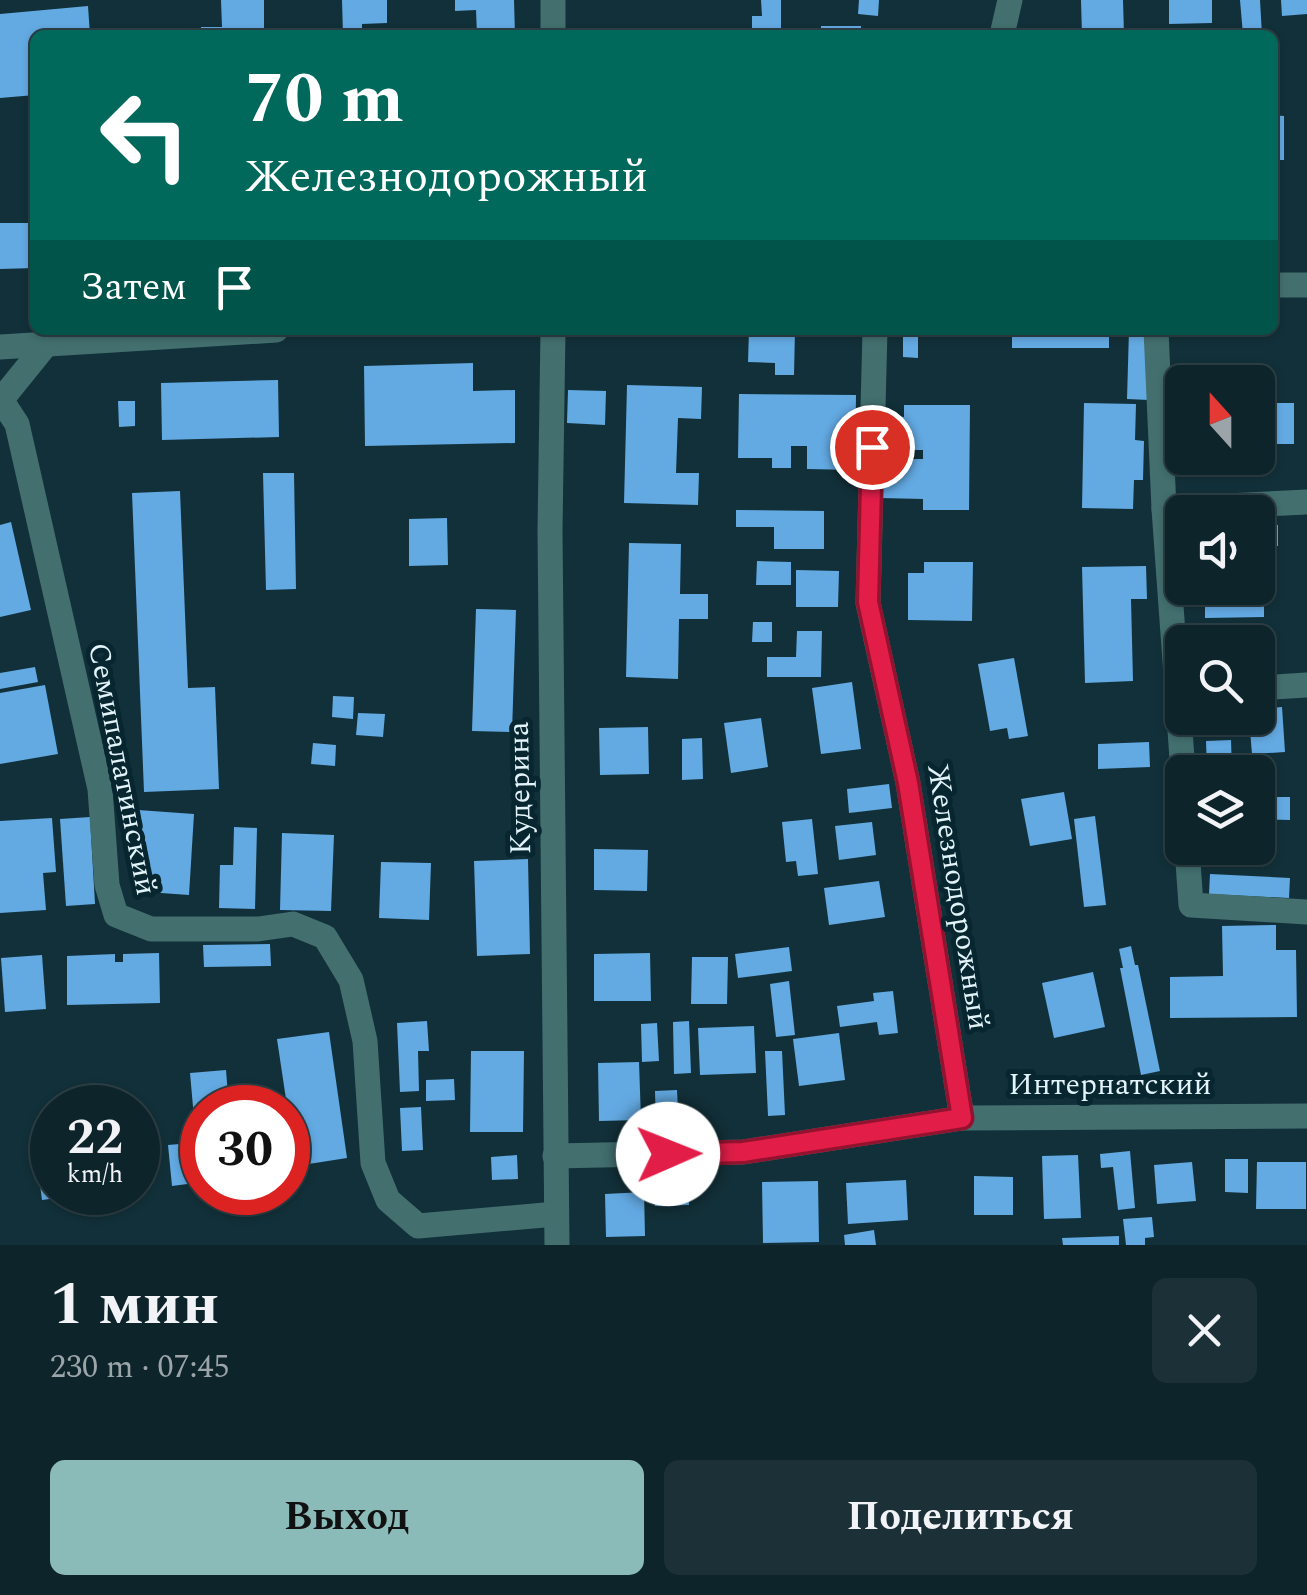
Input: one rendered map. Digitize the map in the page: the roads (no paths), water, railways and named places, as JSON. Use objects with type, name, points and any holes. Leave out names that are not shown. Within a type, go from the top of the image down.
[{"type":"street","points":[[553,0],[553,30]]},
{"type":"street","points":[[1003,30],[1010,0]]},
{"type":"street","points":[[1278,285],[1307,284]]},
{"type":"street","points":[[0,347],[208,335]]},
{"type":"street","name":"Кудерина","points":[[553,335],[550,531],[557,1245]]},
{"type":"street","name":"Железнодорожный","points":[[875,335],[868,602],[908,783],[962,1118]]},
{"type":"street","points":[[1156,335],[1174,625]]},
{"type":"street","points":[[1,399],[44,347]]},
{"type":"street","name":"Семипалатинский","points":[[1,399],[16,424],[95,770],[107,885],[116,915],[151,929],[258,929],[293,924],[325,937],[351,980],[365,1040],[374,1163],[388,1200],[418,1226],[556,1214]]},
{"type":"street","points":[[1164,509],[1307,502]]},
{"type":"street","points":[[1275,687],[1307,685]]},
{"type":"street","points":[[1188,865],[1190,905],[1307,912]]},
{"type":"street","name":"Интернатский","points":[[555,1156],[743,1152],[962,1118],[1307,1116]]}]
